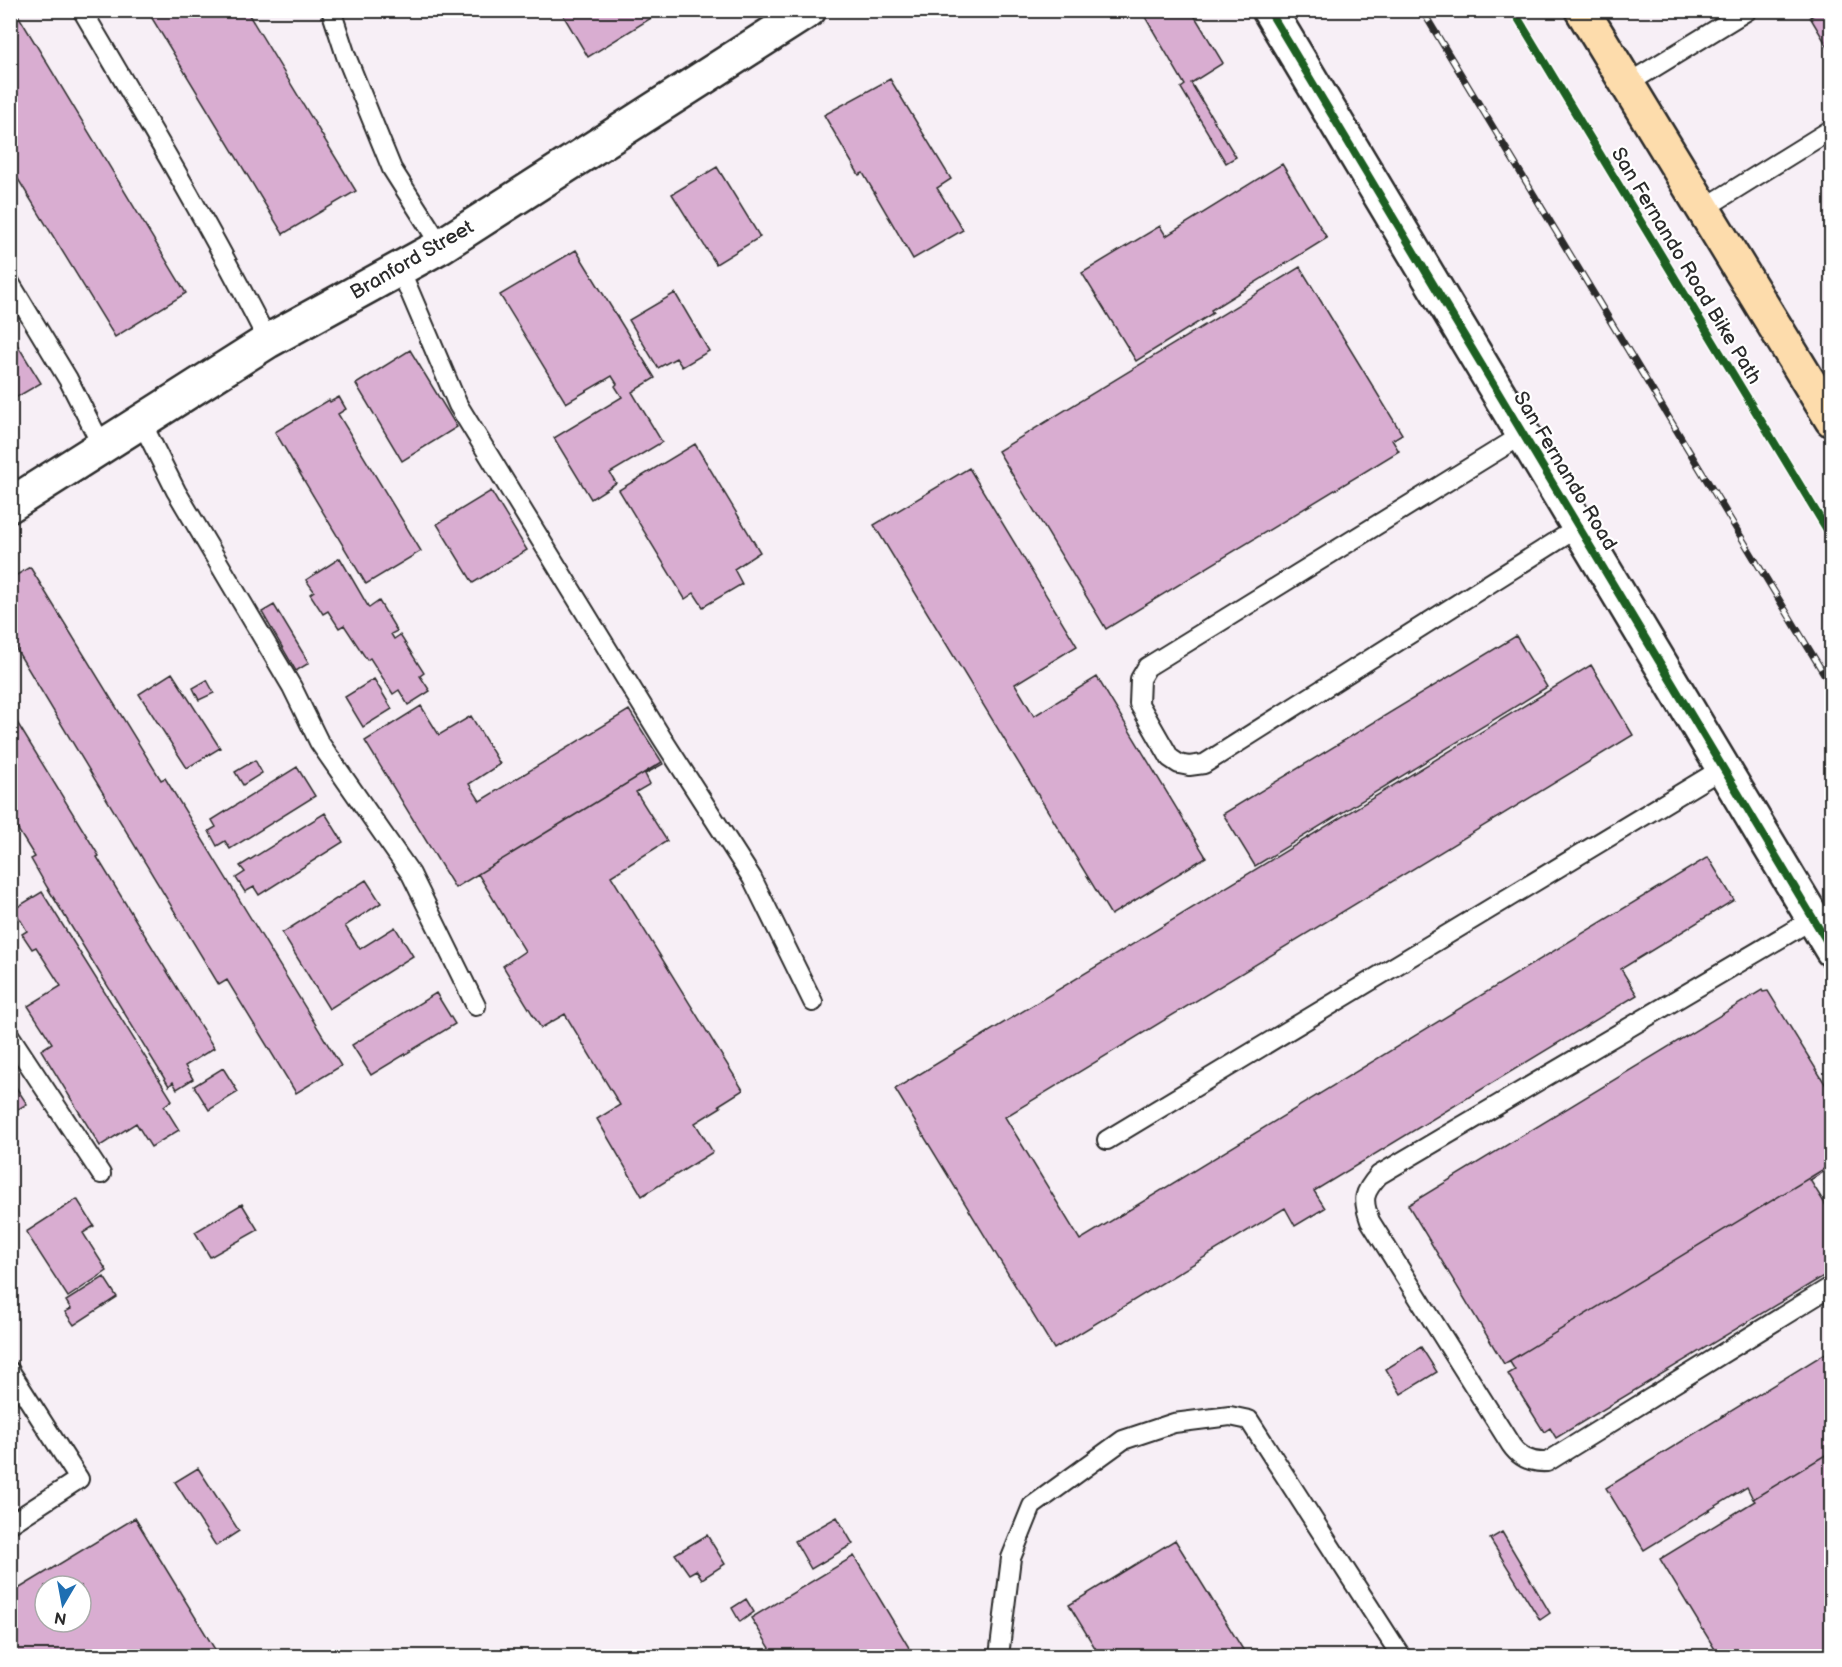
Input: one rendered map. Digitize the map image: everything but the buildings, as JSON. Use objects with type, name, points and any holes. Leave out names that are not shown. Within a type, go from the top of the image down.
[{"type":"main road","points":[[1582,10],[1832,420]]},
{"type":"street","name":"Branford Street","points":[[10,505],[268,341],[441,246],[809,10]]},
{"type":"street","name":"San Fernando Road","points":[[1269,10],[1832,950]]},
{"type":"lane","points":[[82,10],[170,159],[233,272],[268,341]]},
{"type":"lane","points":[[331,10],[346,56],[392,169],[441,246]]},
{"type":"lane","points":[[1627,84],[1748,10]]},
{"type":"lane","points":[[1703,208],[1832,129]]},
{"type":"lane","points":[[400,268],[458,405],[662,738],[752,878],[813,1002]]},
{"type":"lane","points":[[10,283],[68,379],[102,446]]},
{"type":"lane","points":[[142,423],[176,491],[292,687],[320,742],[411,874],[476,1006]]},
{"type":"lane","points":[[1524,434],[1147,667],[1140,679],[1139,704],[1170,758],[1179,764],[1189,766],[1204,764],[1580,527]]},
{"type":"lane","points":[[1107,1140],[1723,768]]},
{"type":"lane","points":[[1813,919],[1379,1175],[1368,1187],[1363,1203],[1370,1221],[1511,1445],[1517,1453],[1536,1462],[1547,1462],[1832,1286]]},
{"type":"lane","points":[[10,1036],[101,1174]]},
{"type":"lane","points":[[10,1371],[80,1479],[10,1524]]},
{"type":"lane","points":[[999,1656],[1011,1558],[1032,1506],[1123,1440],[1174,1423],[1230,1416],[1249,1420],[1401,1656]]},
{"type":"railway","points":[[1422,10],[1832,687]]},
{"type":"cycle path","points":[[1269,10],[1832,950]]},
{"type":"cycle path","name":"San Fernando Road Bike Path","points":[[1513,10],[1832,538]]}]
